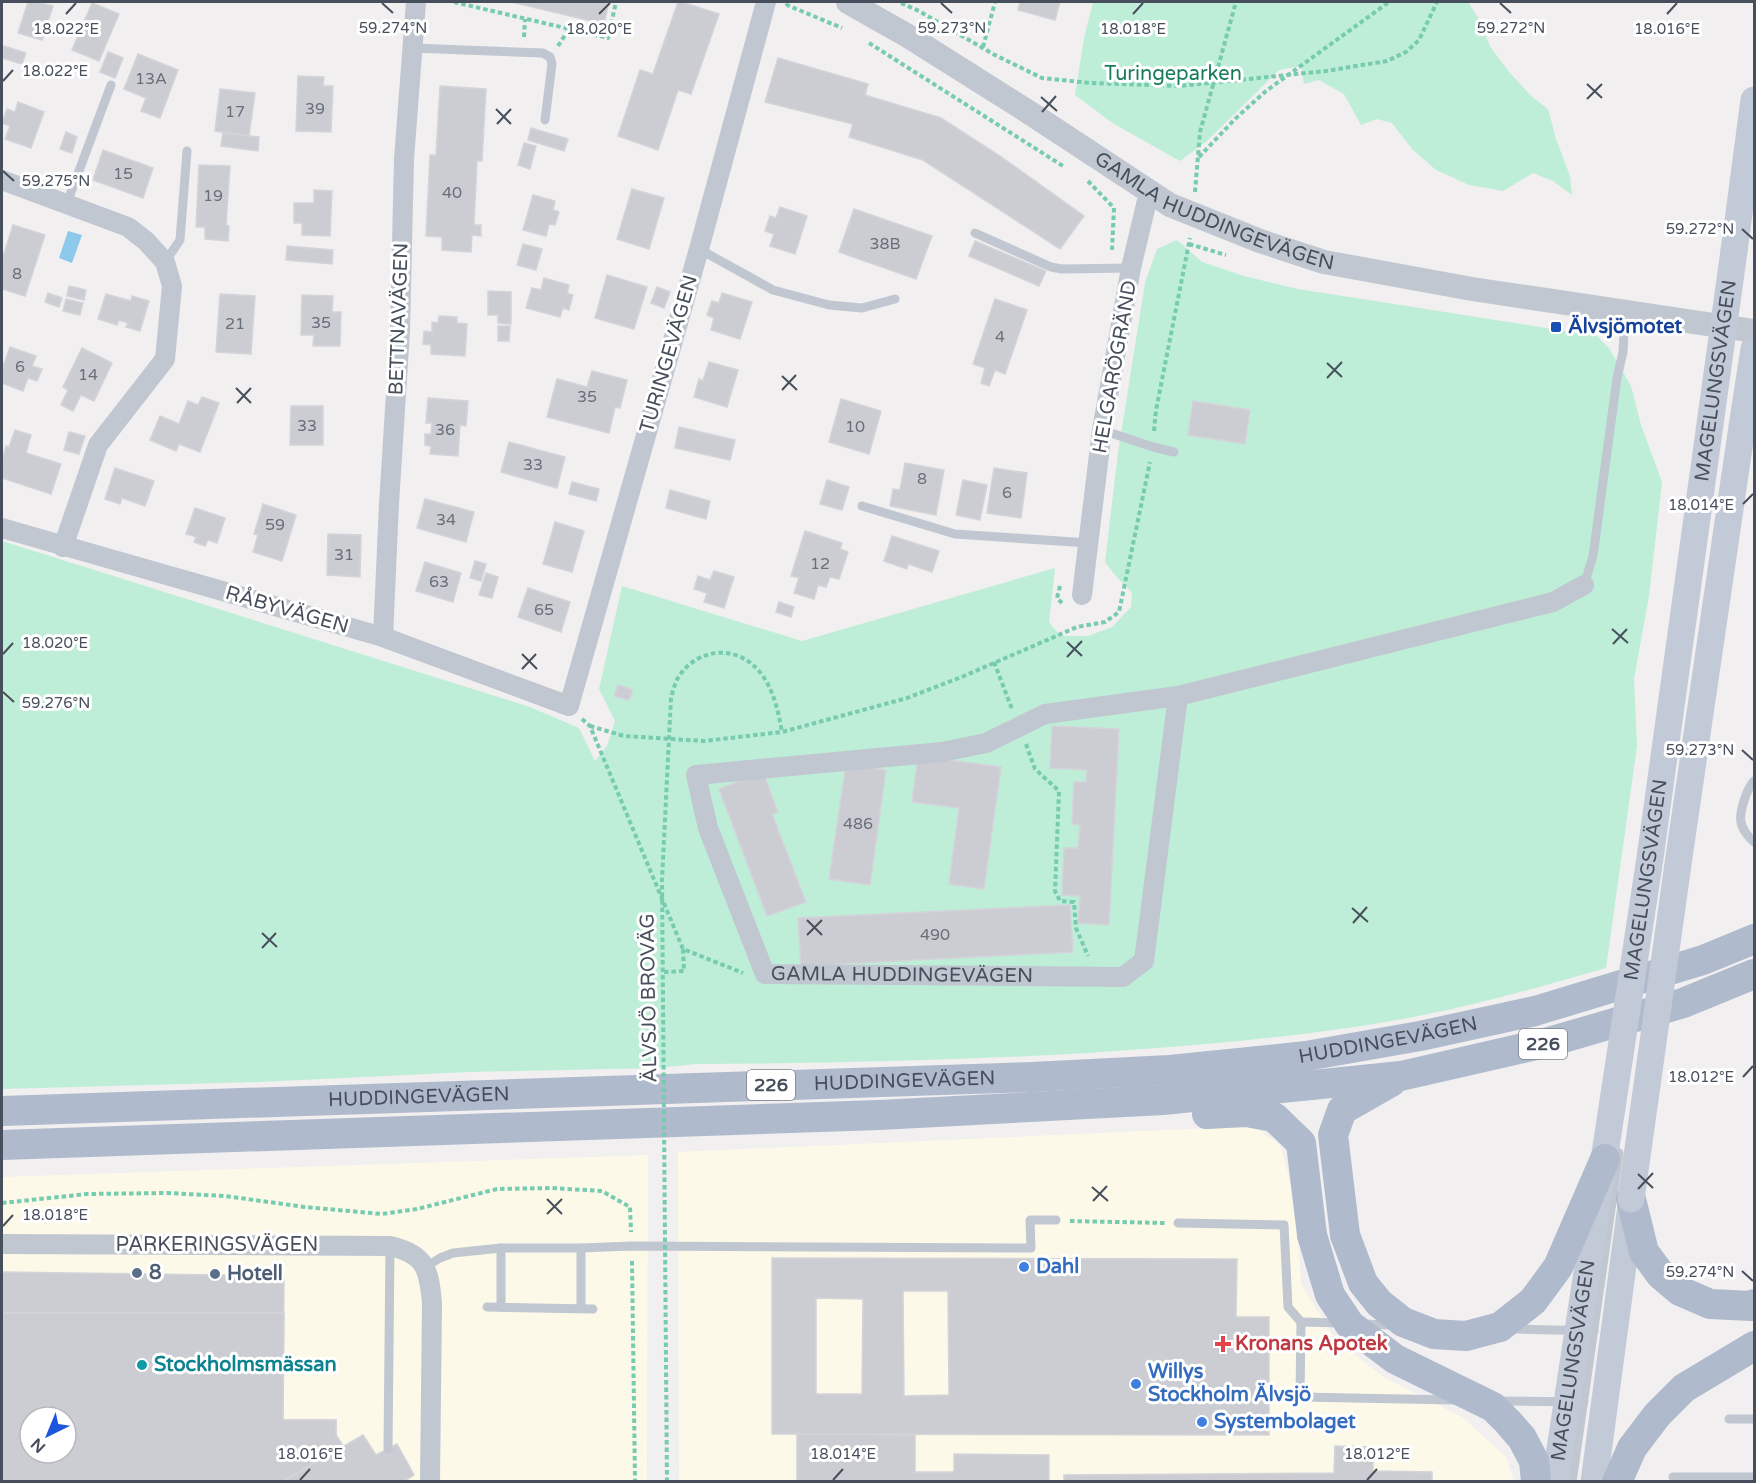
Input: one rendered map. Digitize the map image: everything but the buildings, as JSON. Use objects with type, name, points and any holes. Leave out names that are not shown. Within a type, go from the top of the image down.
[{"type":"main road","name":"MAGELUNGSVÄGEN","points":[[1555,1482],[1612,1156],[1650,858],[1755,100]]},
{"type":"main road","name":"MAGELUNGSVÄGEN","points":[[1594,1482],[1679,857],[1755,349]]},
{"type":"main road","name":"HUDDINGEVÄGEN","points":[[2,1111],[1032,1077],[1170,1070],[1284,1059],[1420,1036],[1535,1011],[1703,960],[1755,939]]},
{"type":"main road","name":"HUDDINGEVÄGEN","points":[[2,1145],[879,1115],[1163,1100],[1401,1076],[1549,1042],[1683,1003],[1755,974]]},
{"type":"main road","points":[[1683,1003],[1717,1000],[1755,990]]},
{"type":"main road","points":[[1401,1076],[1342,1110],[1336,1127],[1333,1136],[1345,1235],[1363,1283],[1379,1303],[1403,1322],[1434,1334],[1466,1336],[1500,1328],[1533,1301],[1558,1267],[1612,1156]]},
{"type":"main road","points":[[879,1115],[924,1128],[1246,1112],[1274,1117],[1300,1143],[1312,1236],[1330,1294],[1350,1325],[1395,1359],[1493,1407],[1522,1438],[1534,1461],[1536,1482]]},
{"type":"main road","points":[[1631,1199],[1644,1252],[1661,1275],[1680,1292],[1710,1304],[1751,1306],[1755,1304]]},
{"type":"main road","points":[[1617,1482],[1632,1448],[1657,1415],[1683,1388],[1755,1346]]},
{"type":"street","name":"BETTNAVÄGEN","points":[[382,637],[400,330],[404,159],[416,2]]},
{"type":"street","name":"TURINGEVÄGEN","points":[[569,706],[699,249],[766,2]]},
{"type":"street","name":"GAMLA HUDDINGEVÄGEN","points":[[848,2],[908,36],[1021,107],[1170,205],[1260,241],[1324,262],[1472,289],[1755,331]]},
{"type":"street","points":[[3,185],[67,203],[128,227],[146,241],[165,262],[172,286],[165,359],[98,445],[63,547]]},
{"type":"street","name":"HELGARÖGRÄND","points":[[1082,595],[1102,430],[1131,268],[1149,192]]},
{"type":"street","name":"RÅBYVÄGEN","points":[[2,528],[382,637],[569,706]]},
{"type":"street","name":"GAMLA HUDDINGEVÄGEN","points":[[1178,696],[1144,961],[1123,977],[765,974],[708,828],[696,775],[942,752],[986,743],[1045,714],[1178,696],[1553,602],[1584,585]]},
{"type":"street","name":"PARKERINGSVÄGEN","points":[[2,1244],[390,1246],[406,1249],[417,1256],[425,1267]]},
{"type":"street","points":[[425,1267],[430,1283],[432,1303],[430,1482]]},
{"type":"lane","points":[[412,48],[543,53],[550,57],[552,64],[545,120]]},
{"type":"lane","points":[[67,203],[111,84]]},
{"type":"lane","points":[[165,262],[180,240],[187,151]]},
{"type":"lane","points":[[975,233],[1051,267],[1062,269],[1131,268]]},
{"type":"lane","points":[[699,249],[773,290],[829,305],[862,308],[895,299]]},
{"type":"lane","name":"GAMLA HUDDINGEVÄGEN","points":[[1584,585],[1593,556],[1617,378],[1623,352],[1625,312]]},
{"type":"lane","points":[[1102,430],[1174,452]]},
{"type":"lane","points":[[862,507],[955,534],[1088,543]]},
{"type":"lane","points":[[1755,781],[1751,784],[1742,807],[1741,823],[1755,842]]},
{"type":"lane","points":[[1572,1482],[1594,1331],[1612,1156]]},
{"type":"lane","points":[[425,1267],[453,1253],[501,1248],[632,1246],[1030,1248],[1030,1220],[1056,1220]]},
{"type":"lane","points":[[1178,1223],[1284,1225],[1288,1307],[1301,1322],[1300,1397],[1584,1402]]},
{"type":"lane","points":[[388,1449],[390,1246]]},
{"type":"lane","points":[[501,1248],[501,1307]]},
{"type":"lane","points":[[581,1248],[581,1308]]},
{"type":"lane","points":[[487,1307],[592,1309]]},
{"type":"lane","points":[[1301,1322],[1594,1331]]},
{"type":"lane","points":[[1729,1419],[1755,1419]]},
{"type":"lane","points":[[1673,1477],[1755,1477]]},
{"type":"path","points":[[454,2],[608,38],[616,2]]},
{"type":"path","points":[[897,2],[919,11],[993,54],[1042,78],[1090,83],[1180,86],[1326,71],[1387,61],[1406,52],[1419,40],[1437,2]]},
{"type":"path","points":[[983,47],[995,2]]},
{"type":"path","points":[[1193,215],[1200,132],[1236,2]]},
{"type":"path","points":[[1198,157],[1234,119],[1266,91],[1389,2]]},
{"type":"path","name":"ÄLVSJÖ BROVÄG","points":[[667,1482],[664,972],[663,880],[670,709],[678,676],[695,660],[717,652],[738,655],[759,671],[774,697],[782,732],[704,741],[624,736],[590,726],[683,949]]},
{"type":"path","points":[[994,662],[1035,769],[1059,791],[1055,891],[1060,901],[1074,902],[1076,928],[1098,977]]},
{"type":"path","points":[[664,972],[684,971],[683,949],[740,973],[765,974]]},
{"type":"path","points":[[1056,1220],[1178,1223]]},
{"type":"shaded area","points":[[1254,1126],[1280,1145],[1297,1221],[1301,1284],[1335,1339],[1385,1378],[1462,1417],[1506,1457],[1514,1481],[679,1481],[678,1152]]},
{"type":"shaded area","points":[[648,1155],[647,1481],[2,1481],[2,1177]]},
{"type":"green space","name":"Turingeparken","points":[[1093,2],[1468,2],[1491,48],[1531,96],[1548,109],[1570,176],[1572,195],[1553,181],[1533,173],[1503,191],[1469,185],[1436,170],[1413,150],[1392,123],[1377,119],[1361,125],[1344,94],[1319,80],[1304,84],[1301,66],[1279,70],[1207,141],[1180,161],[1114,124],[1075,95],[1084,38]]},
{"type":"green space","points":[[1177,240],[1202,262],[1244,276],[1298,289],[1597,336],[1609,348],[1631,386],[1641,425],[1662,482],[1649,596],[1634,679],[1637,746],[1606,968],[1489,1000],[1386,1022],[1288,1036],[1157,1048],[927,1060],[697,1064],[655,1068],[469,1072],[259,1082],[2,1089],[2,541],[530,707],[579,728],[595,761],[607,746],[615,721],[599,689],[622,586],[802,641],[1055,568],[1049,622],[1060,636],[1088,636],[1112,627],[1131,607],[1132,593],[1105,562],[1118,453],[1145,283],[1157,249]]},
{"type":"water","points":[[68,231],[82,235],[72,263],[59,258]]},
{"type":"place","name":"Älvsjömotet","points":[[1556,327]]},
{"type":"place","name":"Dahl","points":[[1024,1267]]},
{"type":"place","name":"8","points":[[137,1273]]},
{"type":"place","name":"Hotell","points":[[215,1274]]},
{"type":"place","name":"Kronans Apotek","points":[[1223,1344]]},
{"type":"place","name":"Stockholmsmässan","points":[[142,1365]]},
{"type":"place","name":"Willys Stockholm Älvsjö","points":[[1136,1384]]},
{"type":"place","name":"Systembolaget","points":[[1202,1422]]}]
